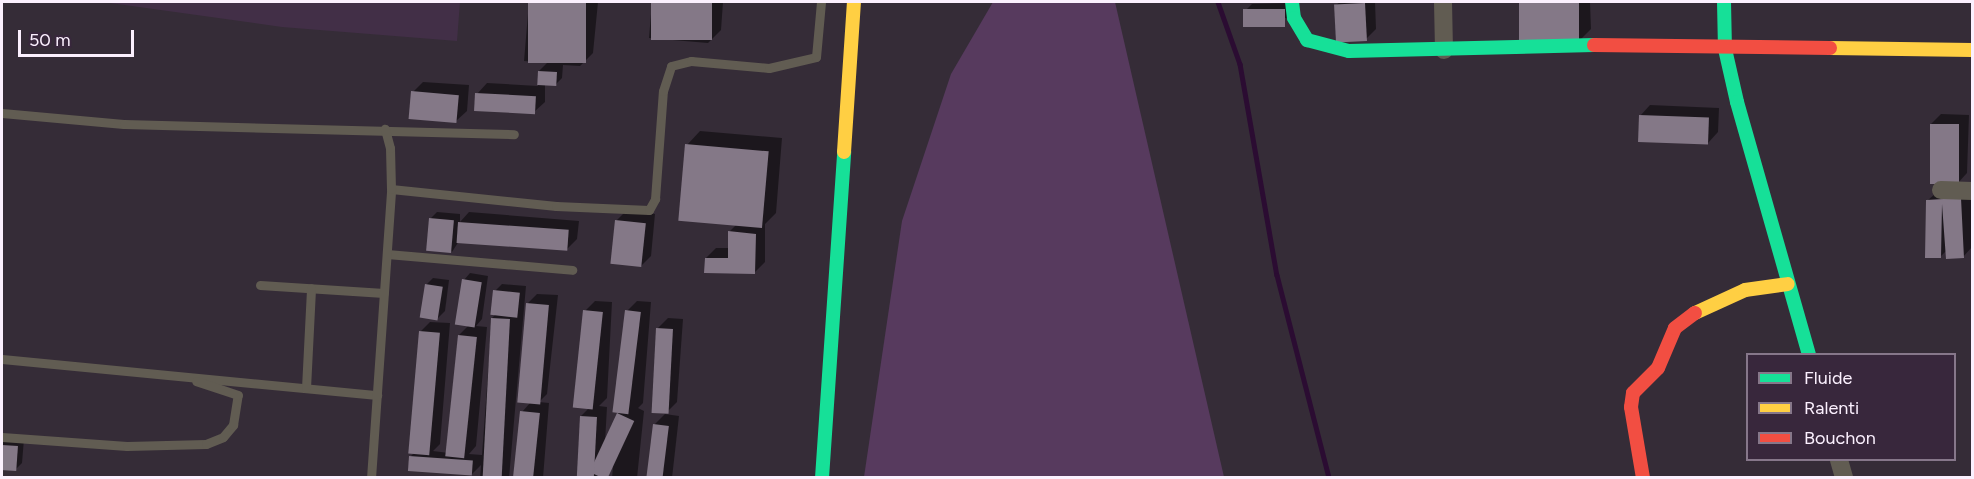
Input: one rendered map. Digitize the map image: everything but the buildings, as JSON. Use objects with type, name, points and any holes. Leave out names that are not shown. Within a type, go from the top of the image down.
[{"type":"street","points":[[822,477],[854,2]]},
{"type":"street","points":[[1292,2],[1294,18],[1307,40],[1325,48],[1348,51],[1586,45],[1725,49],[1972,50]]},
{"type":"street","points":[[1443,2],[1444,50]]},
{"type":"street","points":[[1724,2],[1725,49],[1809,353]]},
{"type":"street","points":[[1941,190],[1972,191]]},
{"type":"street","points":[[1642,477],[1631,407],[1633,393],[1658,368],[1675,328],[1702,308],[1745,290],[1788,284]]},
{"type":"street","points":[[1840,461],[1844,477]]},
{"type":"lane","points":[[391,189],[556,207],[649,210],[655,199],[663,90],[671,66],[690,61],[769,68],[816,57],[821,2]]},
{"type":"lane","points":[[2,113],[123,124],[514,134]]},
{"type":"lane","points":[[371,477],[391,189],[390,148],[385,129]]},
{"type":"lane","points":[[387,254],[572,270]]},
{"type":"lane","points":[[260,285],[384,293]]},
{"type":"lane","points":[[306,388],[311,288]]},
{"type":"lane","points":[[2,359],[377,395]]},
{"type":"lane","points":[[2,437],[127,447],[206,444],[223,437],[233,425],[238,395],[179,375]]},
{"type":"shaded area","points":[[103,2],[460,2],[457,41],[282,27]]},
{"type":"shaded area","points":[[993,2],[1115,2],[1224,477],[864,477],[902,221],[951,74]]},
{"type":"waterway","points":[[1218,2],[1240,64],[1277,275],[1329,478]]},
{"type":"traffic: fast","points":[[1292,2],[1294,18],[1307,40],[1349,51],[1594,45]]},
{"type":"traffic: fast","points":[[1724,2],[1725,49],[1737,102],[1809,353]]},
{"type":"traffic: fast","points":[[822,478],[844,152]]},
{"type":"traffic: slow","points":[[844,152],[854,2]]},
{"type":"traffic: slow","points":[[1830,48],[1972,50]]},
{"type":"traffic: slow","points":[[1695,313],[1745,290],[1788,284]]},
{"type":"traffic: jam","points":[[1594,45],[1830,48]]},
{"type":"traffic: jam","points":[[1643,478],[1631,407],[1633,393],[1658,368],[1675,328],[1695,313]]}]
